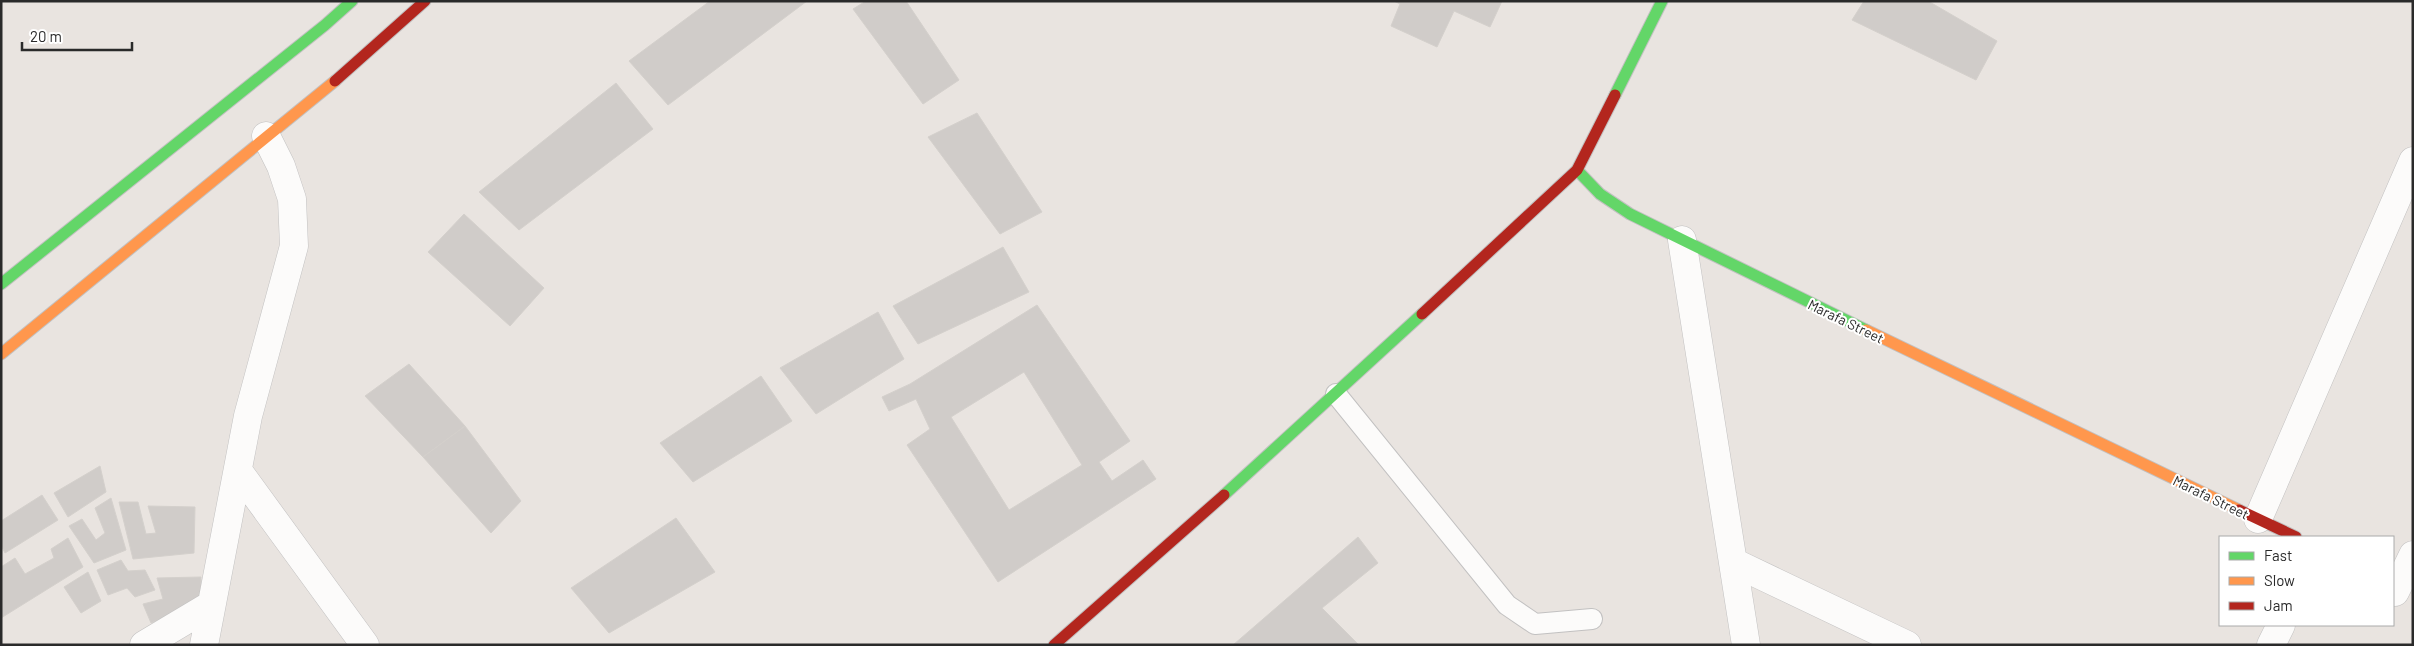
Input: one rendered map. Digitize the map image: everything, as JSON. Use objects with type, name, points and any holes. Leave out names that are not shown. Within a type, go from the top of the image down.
[{"type":"street","points":[[1,354],[364,57],[426,1]]},
{"type":"street","points":[[1054,645],[1336,394],[1577,170],[1662,1]]},
{"type":"street","points":[[1,284],[345,4]]},
{"type":"street","points":[[204,645],[239,472],[248,416],[294,246],[292,199],[281,166],[266,136]]},
{"type":"street","points":[[2258,519],[2413,161]]},
{"type":"street","name":"Marafa Street","points":[[1577,170],[1600,194],[1623,209],[1682,240],[2294,536]]},
{"type":"street","points":[[1682,240],[1746,645]]},
{"type":"street","points":[[239,472],[365,645]]},
{"type":"street","points":[[2400,595],[2413,555]]},
{"type":"street","points":[[1733,562],[1907,645]]},
{"type":"street","points":[[144,645],[211,605]]},
{"type":"street","points":[[2271,645],[2280,626]]},
{"type":"lane","points":[[1336,394],[1507,606],[1535,624],[1592,619]]},
{"type":"building","points":[[710,1],[807,1],[668,105],[629,61]]},
{"type":"building","points":[[866,1],[906,1],[959,80],[923,104],[853,9]]},
{"type":"building","points":[[1394,1],[1502,1],[1490,27],[1454,11],[1437,47],[1391,26],[1400,4]]},
{"type":"building","points":[[1864,1],[1928,1],[1997,41],[1976,80],[1852,20]]},
{"type":"building","points":[[616,83],[653,129],[519,230],[479,192]]},
{"type":"building","points":[[977,113],[1042,212],[1000,234],[928,137]]},
{"type":"building","points":[[464,214],[544,288],[510,326],[428,252]]},
{"type":"building","points":[[1003,247],[1029,292],[918,344],[893,306]]},
{"type":"building","points":[[1037,305],[1130,441],[1099,462],[1112,481],[1143,460],[1156,479],[998,582],[907,445],[930,429],[916,399],[889,411],[882,397],[910,384]],"holes":[[[1024,372],[1082,465],[1009,510],[951,417]]]},
{"type":"building","points":[[878,312],[904,359],[816,414],[780,368]]},
{"type":"building","points":[[409,364],[465,426],[423,457],[365,396]]},
{"type":"building","points":[[761,376],[792,421],[693,482],[660,443]]},
{"type":"building","points":[[465,426],[521,501],[491,533],[423,457]]},
{"type":"building","points":[[100,466],[106,492],[68,517],[54,493]]},
{"type":"building","points":[[42,495],[58,520],[5,553],[1,545],[1,521]]},
{"type":"building","points":[[111,498],[126,550],[94,563],[69,526],[82,519],[96,540],[105,533],[95,508]]},
{"type":"building","points":[[119,502],[138,502],[146,534],[156,533],[148,506],[195,507],[194,553],[133,559]]},
{"type":"building","points":[[676,518],[715,572],[609,633],[571,588]]},
{"type":"building","points":[[1358,537],[1378,563],[1322,608],[1359,645],[1233,645]]},
{"type":"building","points":[[68,538],[83,567],[1,618],[1,567],[15,558],[25,574],[54,558],[51,549]]},
{"type":"building","points":[[121,560],[128,571],[145,570],[155,590],[135,597],[127,588],[108,595],[97,570]]},
{"type":"building","points":[[88,572],[101,601],[81,613],[64,587]]},
{"type":"building","points":[[201,577],[201,601],[151,623],[143,604],[163,599],[157,578]]},
{"type":"traffic: fast","points":[[1,284],[325,25],[352,1]]},
{"type":"traffic: fast","points":[[1615,95],[1662,1]]},
{"type":"traffic: fast","points":[[1577,170],[1600,194],[1630,214],[1866,330]]},
{"type":"traffic: fast","points":[[1224,495],[1422,314]]},
{"type":"traffic: slow","points":[[1,354],[335,81]]},
{"type":"traffic: slow","points":[[1866,330],[2239,510]]},
{"type":"traffic: jam","points":[[335,81],[425,1]]},
{"type":"traffic: jam","points":[[1422,314],[1577,170],[1615,95]]},
{"type":"traffic: jam","points":[[1054,645],[1224,495]]},
{"type":"traffic: jam","points":[[2239,510],[2294,536]]}]
